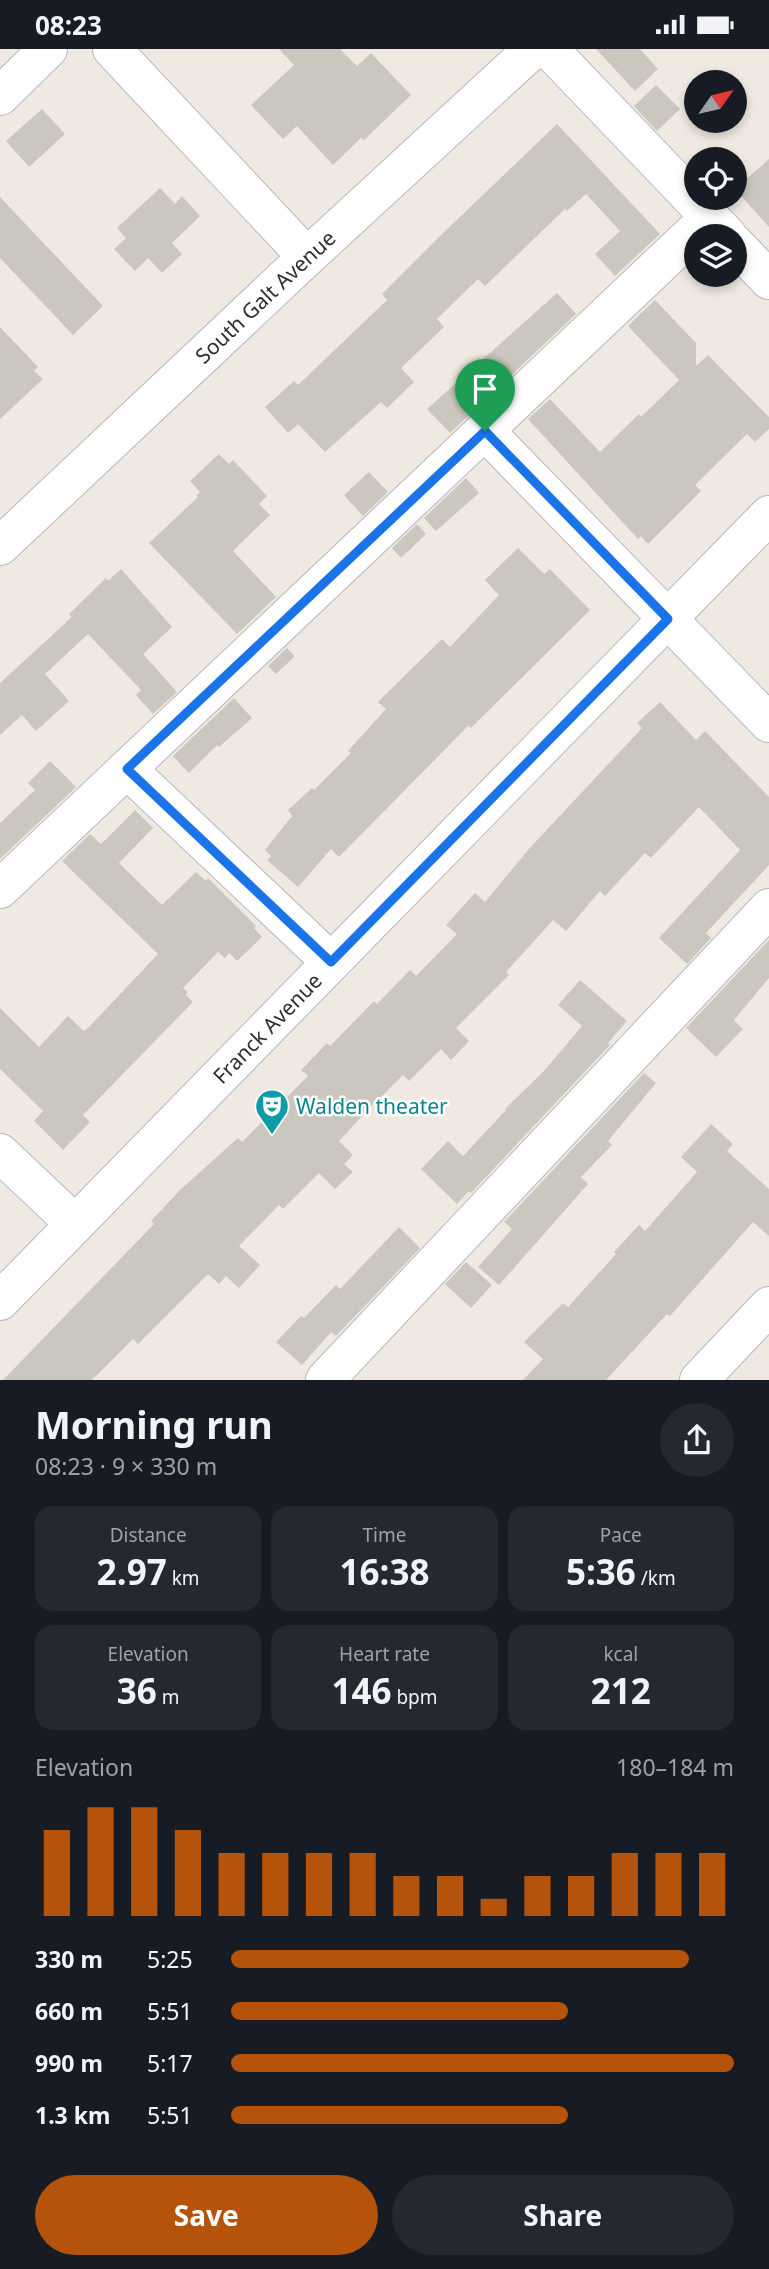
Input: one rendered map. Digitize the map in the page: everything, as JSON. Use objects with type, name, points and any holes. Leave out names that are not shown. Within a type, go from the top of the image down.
[{"type":"street","points":[[0,96],[48,49]]},
{"type":"street","points":[[112,49],[307,257]]},
{"type":"street","name":"South Galt Avenue","points":[[0,546],[533,49]]},
{"type":"street","points":[[550,49],[716,224]]},
{"type":"street","points":[[747,257],[769,280]]},
{"type":"street","points":[[0,889],[485,431],[684,265]]},
{"type":"street","points":[[485,431],[769,723]]},
{"type":"street","name":"Franck Avenue","points":[[0,1301],[769,515]]},
{"type":"street","points":[[127,769],[331,962]]},
{"type":"street","points":[[325,1380],[769,908]]},
{"type":"street","points":[[0,1153],[74,1223]]},
{"type":"street","points":[[699,1380],[769,1306]]},
{"type":"building","points":[[279,49],[340,49],[357,66],[371,53],[411,95],[333,165],[297,126],[283,139],[251,105],[294,65]]},
{"type":"building","points":[[596,49],[640,49],[658,69],[635,91]]},
{"type":"building","points":[[656,85],[680,109],[657,131],[634,106]]},
{"type":"building","points":[[42,109],[65,134],[29,167],[6,141]]},
{"type":"building","points":[[557,124],[660,234],[615,276],[595,254],[620,231],[586,194],[567,211],[565,209],[485,286],[478,279],[437,319],[444,327],[401,368],[414,382],[387,408],[381,402],[325,452],[298,424],[288,433],[265,407],[294,381],[298,385],[387,300],[382,294]]},
{"type":"building","points":[[769,159],[769,227],[747,202],[747,178]]},
{"type":"building","points":[[160,188],[175,204],[182,196],[200,216],[172,243],[182,254],[162,273],[148,258],[135,271],[114,249],[126,238],[117,228]]},
{"type":"building","points":[[0,197],[103,306],[73,335],[0,258]]},
{"type":"building","points":[[557,293],[576,314],[450,433],[427,409]]},
{"type":"building","points":[[655,300],[696,343],[696,366],[708,355],[769,417],[769,429],[755,442],[747,434],[695,485],[701,491],[648,544],[641,536],[638,539],[528,419],[550,399],[600,452],[639,414],[641,417],[679,380],[628,326]]},
{"type":"building","points":[[0,327],[38,367],[34,371],[43,379],[0,419]]},
{"type":"building","points":[[219,454],[229,464],[233,460],[267,496],[259,504],[270,515],[233,551],[276,597],[237,634],[149,543],[198,497],[196,496],[200,492],[190,481]]},
{"type":"building","points":[[369,472],[388,492],[363,516],[344,495]]},
{"type":"building","points":[[466,478],[479,493],[436,531],[424,518]]},
{"type":"building","points":[[417,524],[426,534],[401,558],[392,548]]},
{"type":"building","points":[[518,548],[544,574],[550,569],[590,610],[471,728],[468,726],[339,857],[331,849],[298,887],[267,860],[271,856],[265,850],[292,816],[288,810],[312,788],[314,790],[351,753],[348,751],[386,709],[378,702],[442,639],[450,647],[499,595],[485,580]]},
{"type":"building","points":[[121,569],[172,627],[143,654],[177,692],[153,714],[136,695],[141,690],[88,634],[45,674],[69,701],[36,731],[22,715],[0,735],[0,683],[72,617],[69,614],[106,578],[108,581]]},
{"type":"building","points":[[287,648],[295,656],[276,674],[268,666]]},
{"type":"building","points":[[234,698],[252,718],[219,747],[217,745],[189,773],[173,756]]},
{"type":"building","points":[[660,702],[696,740],[705,731],[769,797],[769,865],[706,933],[711,938],[687,964],[659,938],[740,850],[699,807],[651,858],[645,853],[605,896],[600,891],[566,931],[553,920],[506,972],[509,975],[456,1028],[469,1041],[451,1060],[441,1049],[409,1081],[403,1075],[368,1110],[339,1141],[353,1155],[344,1164],[353,1172],[335,1189],[319,1173],[283,1209],[279,1205],[239,1246],[260,1265],[239,1288],[226,1276],[219,1284],[208,1274],[138,1344],[133,1339],[92,1380],[3,1380],[154,1224],[151,1221],[180,1190],[238,1138],[242,1142],[308,1076],[301,1070],[327,1043],[330,1046],[374,1001],[377,1004],[410,970],[416,976],[457,934],[446,925],[475,893],[485,902],[528,850],[642,728],[637,723]]},
{"type":"building","points":[[50,761],[76,787],[0,859],[0,823],[35,790],[28,783]]},
{"type":"building","points":[[135,810],[153,828],[119,863],[162,905],[196,872],[206,881],[208,878],[256,926],[254,928],[262,937],[237,961],[229,953],[225,958],[218,952],[183,988],[193,1002],[83,1115],[90,1122],[63,1150],[34,1121],[43,1111],[0,1069],[0,1008],[39,1047],[68,1016],[84,1031],[158,954],[62,861],[90,834],[101,844]]},
{"type":"building","points":[[769,940],[769,978],[734,1020],[743,1029],[716,1057],[686,1028]]},
{"type":"building","points":[[580,980],[627,1021],[608,1043],[610,1045],[471,1193],[469,1191],[457,1204],[421,1169],[448,1141],[463,1156],[544,1071],[582,1026],[558,1005]]},
{"type":"building","points":[[644,1073],[656,1083],[608,1141],[612,1145],[581,1177],[588,1184],[499,1285],[478,1267],[512,1229],[504,1222]]},
{"type":"building","points":[[711,1124],[733,1144],[727,1151],[769,1189],[769,1236],[753,1222],[670,1316],[667,1314],[606,1380],[523,1380],[543,1359],[524,1342],[563,1303],[568,1307],[639,1225],[645,1231],[697,1172],[681,1157]]},
{"type":"building","points":[[399,1227],[420,1248],[336,1336],[331,1332],[302,1365],[276,1342],[336,1285],[340,1289]]},
{"type":"building","points":[[466,1262],[492,1285],[471,1308],[445,1284]]},
{"type":"place","name":"Walden theater","points":[[272,1136]]},
{"type":"route","points":[[485,431],[668,619],[331,962],[127,769],[485,431]]}]
